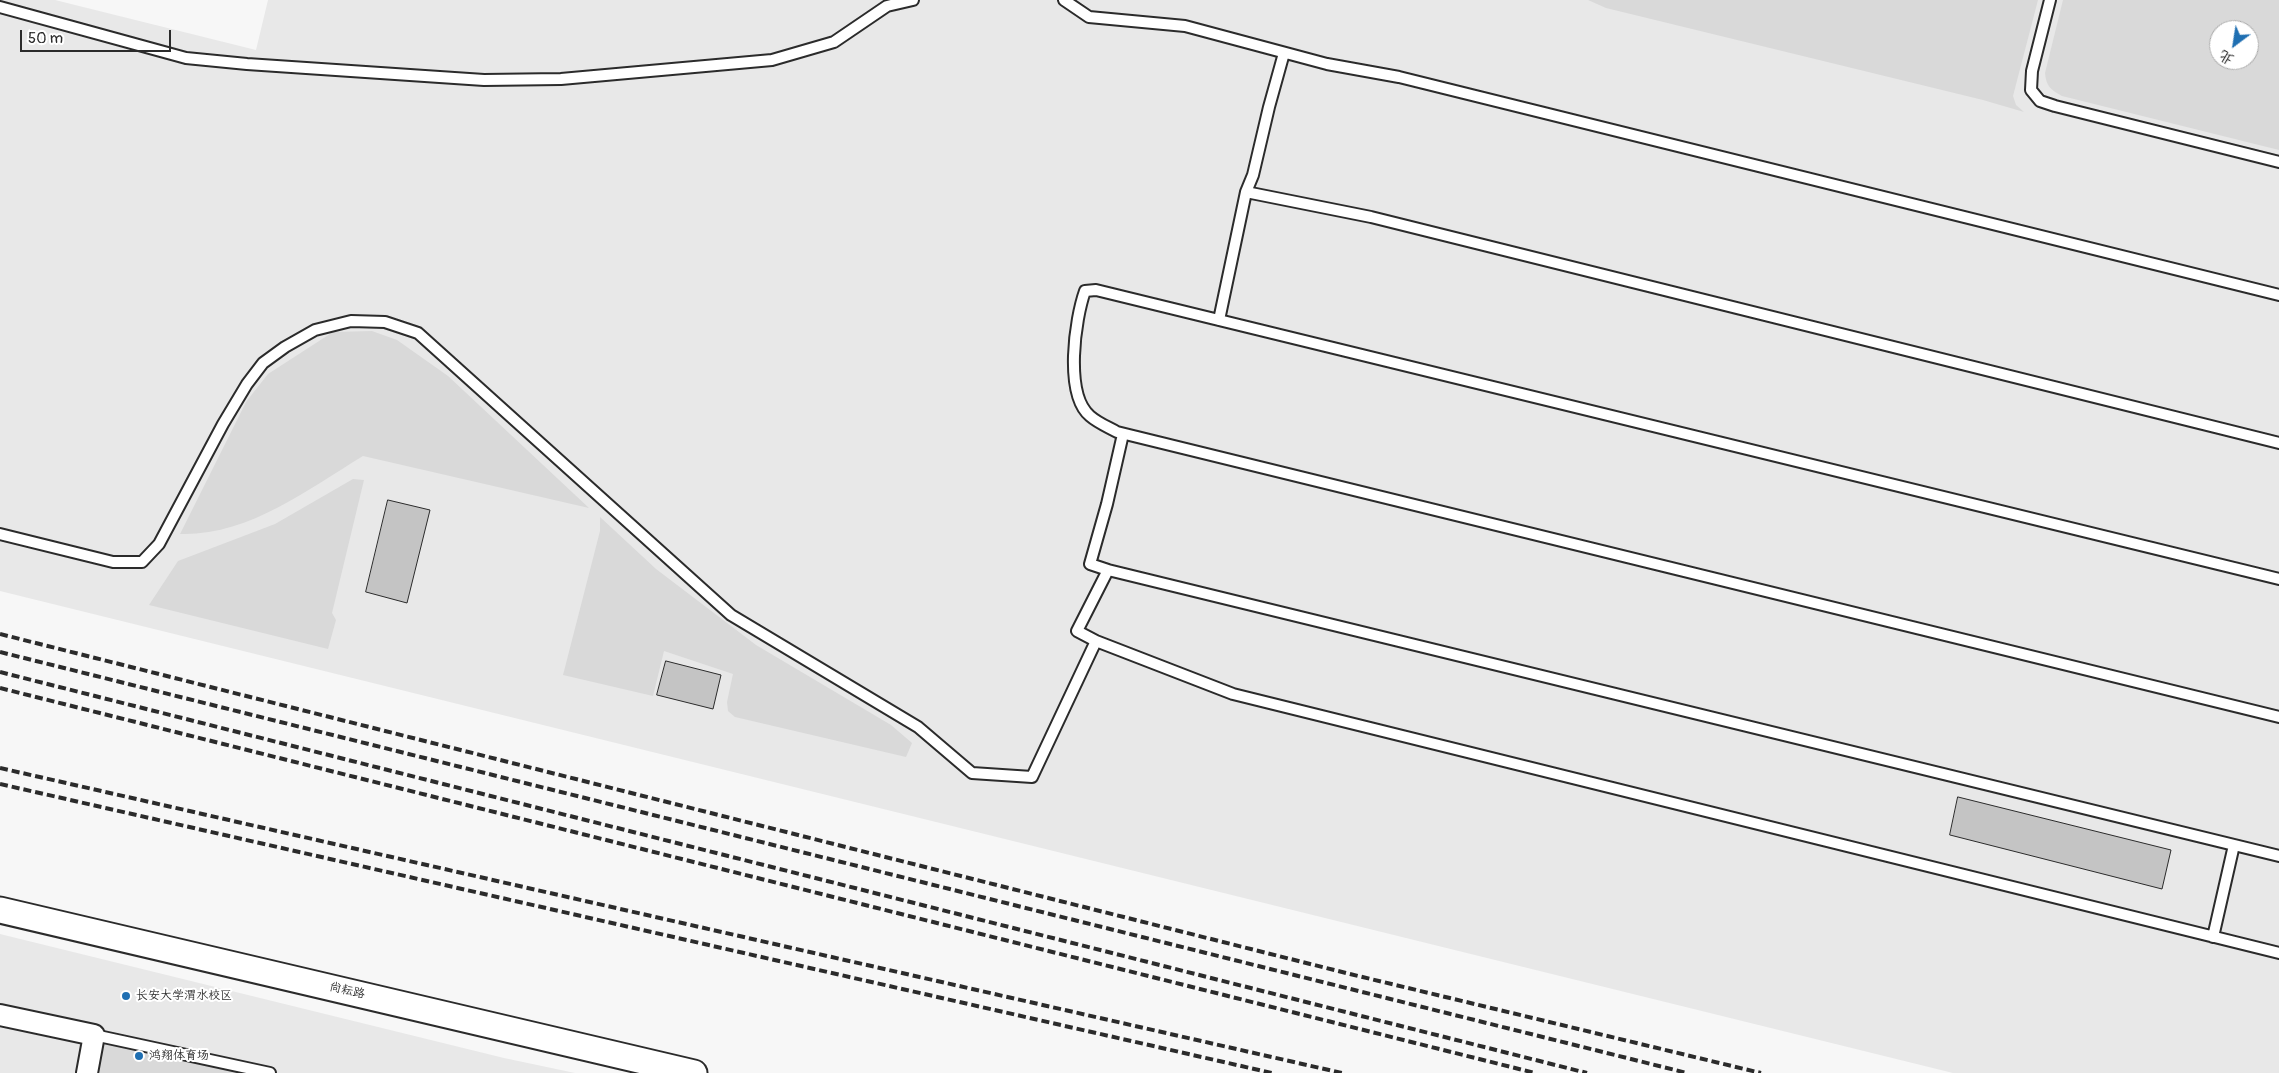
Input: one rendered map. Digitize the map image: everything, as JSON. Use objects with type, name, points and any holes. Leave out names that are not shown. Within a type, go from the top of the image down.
[{"type":"street","name":"尚耘路","points":[[0,910],[694,1073]]},
{"type":"street","points":[[0,1015],[94,1035],[86,1073]]},
{"type":"lane","points":[[0,7],[186,58],[484,80],[561,79],[772,60],[834,42],[886,6],[914,0]]},
{"type":"lane","points":[[1064,0],[1089,17],[1185,26],[1328,64],[1399,77],[2279,295]]},
{"type":"lane","points":[[2050,0],[2032,71],[2031,90],[2040,100],[2055,106],[2279,162]]},
{"type":"lane","points":[[1219,320],[1246,192],[1253,175],[1268,107],[1284,53]]},
{"type":"lane","points":[[1246,192],[1371,217],[2279,443]]},
{"type":"lane","points":[[2279,579],[1096,290],[1085,290],[1074,339],[1076,392],[1089,416],[1123,434],[2279,717]]},
{"type":"lane","points":[[0,534],[113,562],[142,562],[159,544],[223,424],[247,384],[264,363],[285,347],[315,330],[351,321],[385,322],[418,333],[731,615],[918,727],[972,773],[1032,777],[1096,641]]},
{"type":"lane","points":[[1123,434],[1107,504],[1090,564],[1108,570],[2279,856]]},
{"type":"lane","points":[[1108,570],[1078,631],[1096,641],[1233,694],[2279,953]]},
{"type":"lane","points":[[2213,936],[2234,845]]},
{"type":"lane","points":[[94,1035],[270,1073]]},
{"type":"shaded area","points":[[0,0],[55,0],[256,50],[268,0],[2279,0],[2279,1073],[1953,1073],[0,591]]},
{"type":"shaded area","points":[[1588,0],[2038,0],[2013,96],[2016,105],[2024,112],[1983,100],[1606,8]]},
{"type":"shaded area","points":[[2063,0],[2279,0],[2279,150],[2062,96],[2050,87],[2045,73]]},
{"type":"shaded area","points":[[372,331],[397,340],[448,376],[589,508],[363,456],[298,496],[253,519],[205,533],[180,534],[246,402],[268,374],[333,332]]},
{"type":"shaded area","points":[[353,479],[364,480],[332,613],[336,620],[328,649],[149,605],[178,561],[275,524]]},
{"type":"shaded area","points":[[600,517],[656,569],[756,645],[891,725],[912,743],[906,757],[735,717],[728,711],[727,702],[733,674],[664,651],[653,696],[563,675],[600,531]]},
{"type":"shaded area","name":"长安大学渭水校区","points":[[0,934],[504,1058],[575,1073],[0,1073]]},
{"type":"shaded area","name":"鸿翔体育场","points":[[101,1038],[259,1073],[93,1073]]},
{"type":"building","points":[[388,500],[430,510],[407,603],[366,592]]},
{"type":"building","points":[[666,661],[721,675],[713,709],[657,695]]},
{"type":"building","points":[[1958,797],[2171,850],[2162,889],[1950,835]]},
{"type":"railway","points":[[0,634],[1350,974],[1761,1073]]},
{"type":"railway","points":[[0,652],[1687,1073]]},
{"type":"railway","points":[[0,672],[1587,1073]]},
{"type":"railway","points":[[0,688],[1535,1073]]},
{"type":"railway","points":[[0,768],[1342,1073]]},
{"type":"railway","points":[[0,784],[1272,1073]]},
{"type":"place","name":"长安大学渭水校区","points":[[126,996]]},
{"type":"place","name":"鸿翔体育场","points":[[139,1056]]}]
